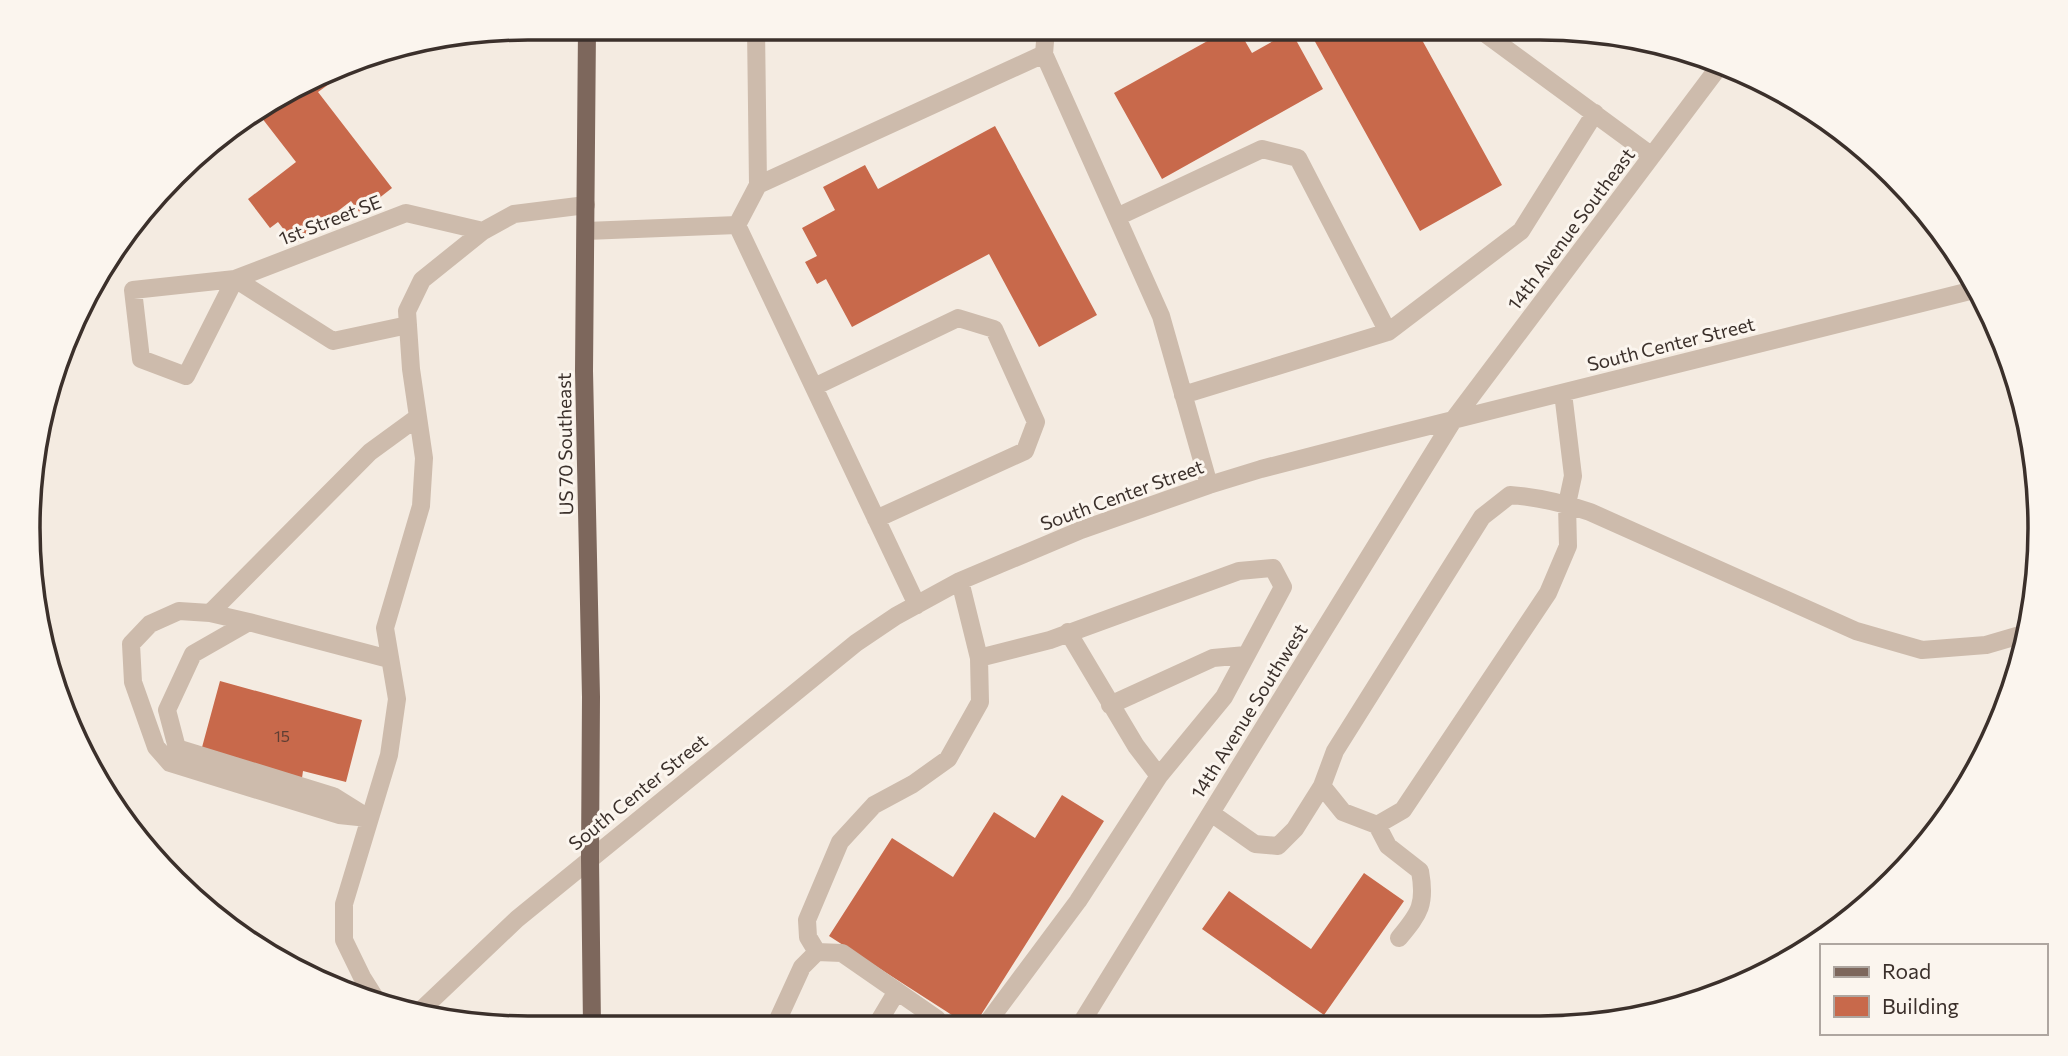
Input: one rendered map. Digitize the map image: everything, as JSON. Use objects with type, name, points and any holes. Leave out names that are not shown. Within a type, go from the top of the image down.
[{"type":"main road","name":"US 70 Southeast","points":[[587,40],[584,371],[591,697],[592,1016]]},
{"type":"street","points":[[737,225],[758,185],[756,40]]},
{"type":"street","points":[[1045,40],[1044,54],[1161,316],[1209,485]]},
{"type":"street","points":[[1494,40],[1652,156]]},
{"type":"street","points":[[758,185],[1044,54]]},
{"type":"street","name":"14th Avenue Southeast","points":[[1454,419],[1715,72]]},
{"type":"street","points":[[1183,395],[1388,332],[1521,231],[1595,113]]},
{"type":"street","points":[[1117,217],[1262,149],[1298,158],[1388,332]]},
{"type":"street","points":[[370,990],[344,940],[344,904],[389,755],[397,699],[385,628],[421,506],[424,458],[407,311],[422,280],[483,231],[514,214],[586,205]]},
{"type":"street","name":"1st Street SE","points":[[235,279],[186,376],[141,359],[133,290],[235,279],[406,213],[483,231]]},
{"type":"street","points":[[586,231],[737,225]]},
{"type":"street","points":[[737,225],[917,605]]},
{"type":"street","points":[[235,279],[333,341],[408,326]]},
{"type":"street","name":"South Center Street","points":[[427,1005],[517,919],[856,643],[960,581],[1081,530],[1261,468],[1966,292]]},
{"type":"street","points":[[814,387],[958,318],[994,329],[1036,422],[1025,451],[876,519]]},
{"type":"street","points":[[1377,825],[1403,810],[1548,593],[1568,546],[1567,504],[1573,476],[1563,393]]},
{"type":"street","points":[[209,613],[370,452],[418,417]]},
{"type":"street","name":"14th Avenue Southwest","points":[[1086,1016],[1454,419]]},
{"type":"street","points":[[1211,813],[1255,844],[1278,846],[1295,829],[1322,786],[1335,751],[1482,517],[1510,495],[1537,497],[1590,512],[1856,631],[1922,650],[1986,645],[2015,637]]},
{"type":"street","points":[[979,658],[1050,640],[1239,571],[1273,568],[1283,587],[1224,697],[1159,776],[1078,901],[992,1016]]},
{"type":"street","points":[[817,951],[808,937],[807,920],[840,842],[874,806],[913,784],[948,759],[980,702],[979,658],[960,581]]},
{"type":"street","points":[[368,818],[339,815],[170,763],[156,747],[133,682],[131,644],[150,624],[179,611],[209,613],[250,622],[389,659]]},
{"type":"street","points":[[250,622],[193,654],[167,710],[177,748],[333,796],[368,818]]},
{"type":"street","points":[[1068,632],[1110,705],[1159,776]]},
{"type":"street","points":[[1110,705],[1213,658],[1247,654]]},
{"type":"street","points":[[1322,786],[1343,812],[1377,825],[1388,846],[1420,871],[1423,888],[1419,915],[1399,938]]},
{"type":"street","points":[[817,951],[842,953],[933,1016]]},
{"type":"street","points":[[780,1016],[802,967],[817,951]]},
{"type":"street","points":[[882,1016],[897,991]]},
{"type":"building","points":[[1209,40],[1244,40],[1252,53],[1275,40],[1296,40],[1323,89],[1162,179],[1114,93]]},
{"type":"building","points":[[1314,40],[1422,40],[1502,185],[1420,231]]},
{"type":"building","points":[[335,80],[318,92],[392,188],[360,213],[351,201],[295,244],[278,222],[270,228],[248,199],[296,162],[262,119]]},
{"type":"building","points":[[995,126],[1097,315],[1039,347],[989,254],[852,327],[826,279],[817,284],[805,262],[817,256],[802,228],[835,210],[823,187],[865,165],[878,189]]},
{"type":"building","points":[[220,681],[362,720],[346,782],[303,771],[302,778],[201,751]]},
{"type":"building","points":[[1062,795],[1104,821],[980,1016],[953,1016],[829,936],[892,838],[953,877],[994,812],[1035,838]]},
{"type":"building","points":[[1364,873],[1404,901],[1324,1015],[1202,929],[1229,891],[1311,949]]}]
